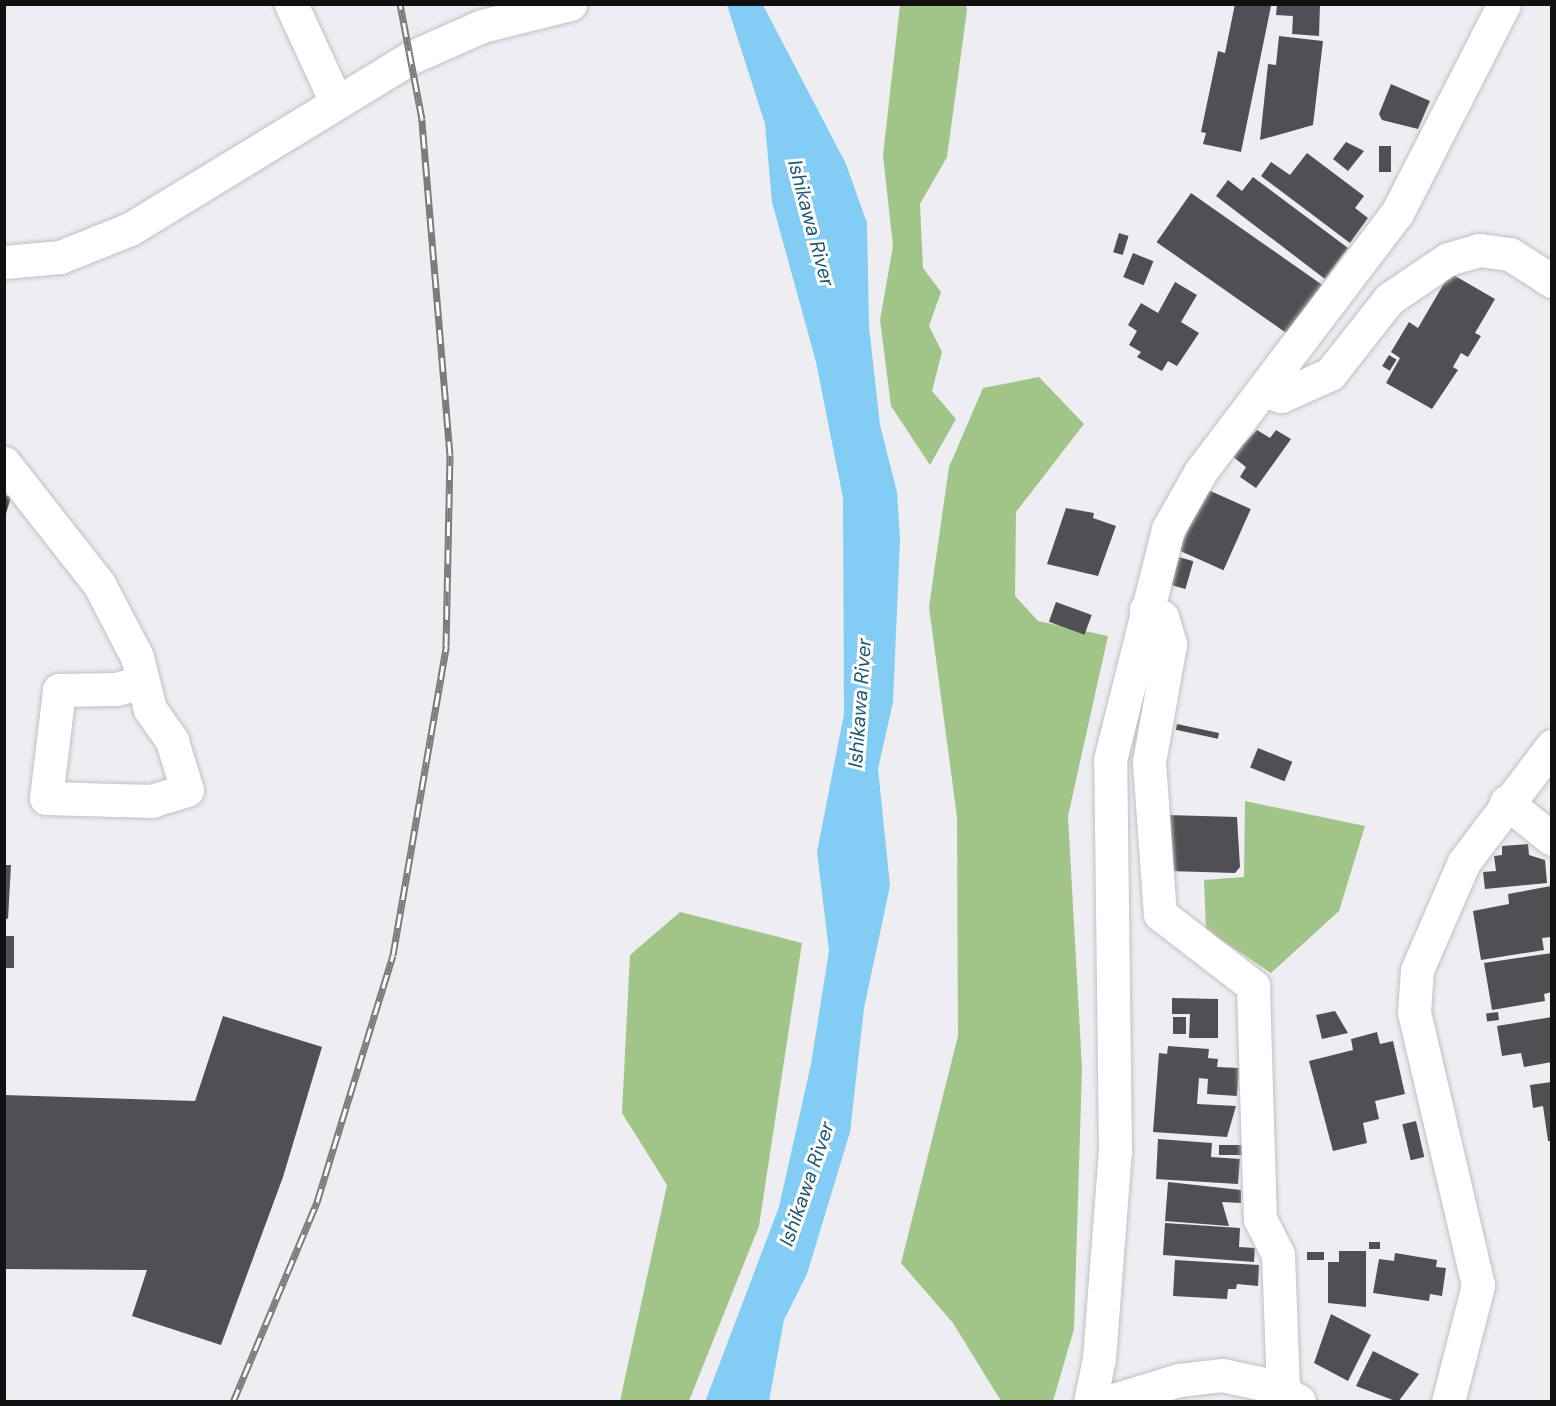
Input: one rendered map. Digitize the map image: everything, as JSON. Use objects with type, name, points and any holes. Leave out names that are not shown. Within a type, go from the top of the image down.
[{"type":"street","points":[[291,4],[336,102]]},
{"type":"street","points":[[4,262],[60,256],[130,229],[412,57],[482,26],[570,4]]},
{"type":"street","points":[[1090,1401],[1099,1358],[1115,1151],[1110,760],[1146,609],[1168,529],[1201,471],[1265,390],[1397,213],[1504,4]]},
{"type":"street","points":[[1265,390],[1281,396],[1330,374],[1389,299],[1448,260],[1480,250],[1510,254],[1551,281]]},
{"type":"street","points":[[4,463],[99,584],[137,657],[150,709],[172,741],[187,790],[152,801],[46,798],[59,690],[116,689],[142,682]]},
{"type":"street","points":[[1107,1401],[1179,1380],[1222,1375],[1292,1396],[1278,1254],[1260,1219],[1253,986],[1160,914],[1149,762],[1170,644],[1162,617],[1146,609]]},
{"type":"street","points":[[1448,1401],[1478,1285],[1414,1012],[1417,970],[1464,862],[1506,802],[1551,746]]},
{"type":"street","points":[[1506,802],[1551,839]]},
{"type":"green space","points":[[900,5],[966,5],[967,10],[947,157],[920,204],[923,268],[941,292],[929,326],[942,352],[932,391],[956,419],[930,465],[891,406],[880,320],[893,246],[883,155]]},
{"type":"green space","points":[[1039,377],[1084,424],[1016,512],[1015,596],[1038,621],[1108,636],[1068,816],[1082,1068],[1074,1329],[1053,1401],[1001,1401],[953,1323],[901,1263],[958,1036],[957,817],[929,607],[949,467],[983,388]]},
{"type":"green space","points":[[1245,801],[1365,826],[1339,911],[1271,973],[1206,930],[1204,880],[1244,877]]},
{"type":"green space","points":[[680,912],[802,943],[759,1226],[689,1401],[620,1401],[667,1185],[622,1113],[630,955]]},
{"type":"water","name":"Ishikawa River","points":[[727,5],[763,5],[846,164],[867,223],[869,327],[880,425],[897,492],[900,540],[893,702],[878,769],[890,886],[864,1008],[850,1132],[807,1274],[784,1320],[769,1401],[705,1402],[779,1207],[811,1064],[829,951],[817,852],[844,714],[843,498],[816,362],[772,202],[765,124]]},
{"type":"building","points":[[1235,4],[1271,6],[1241,152],[1203,144],[1206,133],[1201,132],[1218,51],[1225,53]]},
{"type":"building","points":[[1277,4],[1320,4],[1319,36],[1292,34],[1293,16],[1276,15]]},
{"type":"building","points":[[1279,36],[1323,41],[1313,125],[1260,140],[1268,64],[1276,65]]},
{"type":"building","points":[[1391,84],[1430,101],[1418,129],[1382,120],[1379,114]]},
{"type":"building","points":[[1346,142],[1364,151],[1348,171],[1333,159]]},
{"type":"building","points":[[1379,146],[1391,146],[1391,172],[1379,172]]},
{"type":"building","points":[[1307,153],[1364,196],[1355,208],[1368,218],[1350,243],[1261,176],[1271,162],[1290,175]]},
{"type":"building","points":[[1253,177],[1348,248],[1325,279],[1216,196],[1228,180],[1242,191]]},
{"type":"building","points":[[1191,193],[1322,285],[1288,334],[1157,242]]},
{"type":"building","points":[[1119,233],[1129,236],[1123,255],[1113,252]]},
{"type":"building","points":[[1133,253],[1153,261],[1144,285],[1123,277]]},
{"type":"building","points":[[1450,273],[1495,299],[1475,333],[1481,336],[1468,357],[1461,353],[1453,367],[1458,370],[1432,409],[1386,383],[1400,358],[1391,352],[1409,322],[1418,328]]},
{"type":"building","points":[[1175,282],[1197,295],[1181,322],[1199,333],[1177,366],[1168,361],[1162,371],[1137,357],[1141,352],[1129,345],[1137,331],[1128,325],[1141,303],[1158,313]]},
{"type":"building","points":[[1389,355],[1397,360],[1390,371],[1382,366]]},
{"type":"building","points":[[1257,430],[1270,438],[1276,430],[1291,439],[1256,488],[1240,477],[1246,467],[1232,456]]},
{"type":"building","points":[[1206,489],[1251,509],[1224,570],[1179,550]]},
{"type":"building","points":[[4,495],[11,497],[5,517],[4,517]]},
{"type":"building","points":[[1066,508],[1094,513],[1093,518],[1116,526],[1098,576],[1047,564]]},
{"type":"building","points":[[1179,557],[1193,561],[1185,589],[1171,585]]},
{"type":"building","points":[[1056,602],[1092,615],[1085,635],[1049,622]]},
{"type":"building","points":[[1177,724],[1219,733],[1218,739],[1176,730]]},
{"type":"building","points":[[1258,748],[1292,762],[1284,781],[1250,767]]},
{"type":"building","points":[[1167,815],[1237,817],[1240,867],[1235,873],[1169,871]]},
{"type":"building","points":[[1528,844],[1529,855],[1545,860],[1547,883],[1485,889],[1483,872],[1496,871],[1494,856],[1502,855],[1502,846]]},
{"type":"building","points":[[4,865],[11,865],[8,919],[4,918]]},
{"type":"building","points":[[1551,886],[1552,937],[1542,938],[1544,950],[1481,960],[1473,911],[1509,904],[1508,894]]},
{"type":"building","points":[[4,936],[14,936],[14,968],[4,968]]},
{"type":"building","points":[[1552,953],[1552,992],[1544,994],[1545,1001],[1492,1010],[1484,963]]},
{"type":"building","points":[[1172,998],[1218,999],[1218,1038],[1189,1038],[1190,1014],[1172,1014]]},
{"type":"building","points":[[1335,1011],[1348,1033],[1322,1039],[1316,1015]]},
{"type":"building","points":[[1498,1012],[1499,1020],[1487,1021],[1486,1013]]},
{"type":"building","points":[[223,1016],[322,1047],[283,1177],[221,1345],[132,1316],[147,1270],[4,1269],[4,1095],[195,1101]]},
{"type":"building","points":[[1173,1017],[1186,1017],[1186,1034],[1173,1034]]},
{"type":"building","points":[[1552,1017],[1552,1062],[1524,1067],[1521,1053],[1502,1056],[1497,1026]]},
{"type":"building","points":[[1377,1032],[1380,1044],[1393,1041],[1405,1094],[1375,1101],[1379,1119],[1363,1123],[1367,1143],[1333,1151],[1309,1061],[1353,1050],[1351,1039]]},
{"type":"building","points":[[1168,1046],[1209,1049],[1208,1058],[1218,1059],[1217,1067],[1239,1068],[1237,1096],[1207,1094],[1208,1079],[1199,1078],[1197,1104],[1236,1106],[1227,1137],[1153,1132],[1159,1053],[1167,1054]]},
{"type":"building","points":[[1552,1082],[1552,1141],[1548,1141],[1543,1106],[1533,1108],[1530,1085]]},
{"type":"building","points":[[1416,1121],[1424,1157],[1411,1160],[1402,1124]]},
{"type":"building","points":[[1158,1139],[1212,1143],[1211,1157],[1240,1159],[1238,1184],[1156,1179]]},
{"type":"building","points":[[1219,1145],[1242,1145],[1242,1155],[1219,1155]]},
{"type":"building","points":[[1168,1182],[1241,1190],[1241,1203],[1222,1202],[1229,1226],[1165,1221]]},
{"type":"building","points":[[1165,1223],[1240,1228],[1239,1247],[1255,1248],[1254,1262],[1163,1255]]},
{"type":"building","points":[[1369,1242],[1380,1242],[1380,1249],[1369,1249]]},
{"type":"building","points":[[1339,1251],[1366,1251],[1366,1307],[1328,1303],[1328,1262],[1339,1262]]},
{"type":"building","points":[[1307,1252],[1324,1252],[1324,1260],[1307,1260]]},
{"type":"building","points":[[1395,1253],[1437,1260],[1436,1267],[1446,1268],[1442,1296],[1430,1294],[1429,1301],[1373,1293],[1379,1259],[1394,1261]]},
{"type":"building","points":[[1175,1260],[1259,1265],[1258,1286],[1237,1284],[1236,1289],[1228,1289],[1227,1299],[1173,1296]]},
{"type":"building","points":[[1331,1314],[1371,1335],[1348,1381],[1314,1363]]},
{"type":"building","points":[[1373,1351],[1419,1374],[1398,1402],[1356,1386]]},
{"type":"railway","points":[[233,1402],[317,1202],[393,955],[446,647],[450,455],[422,119],[400,4]]}]
